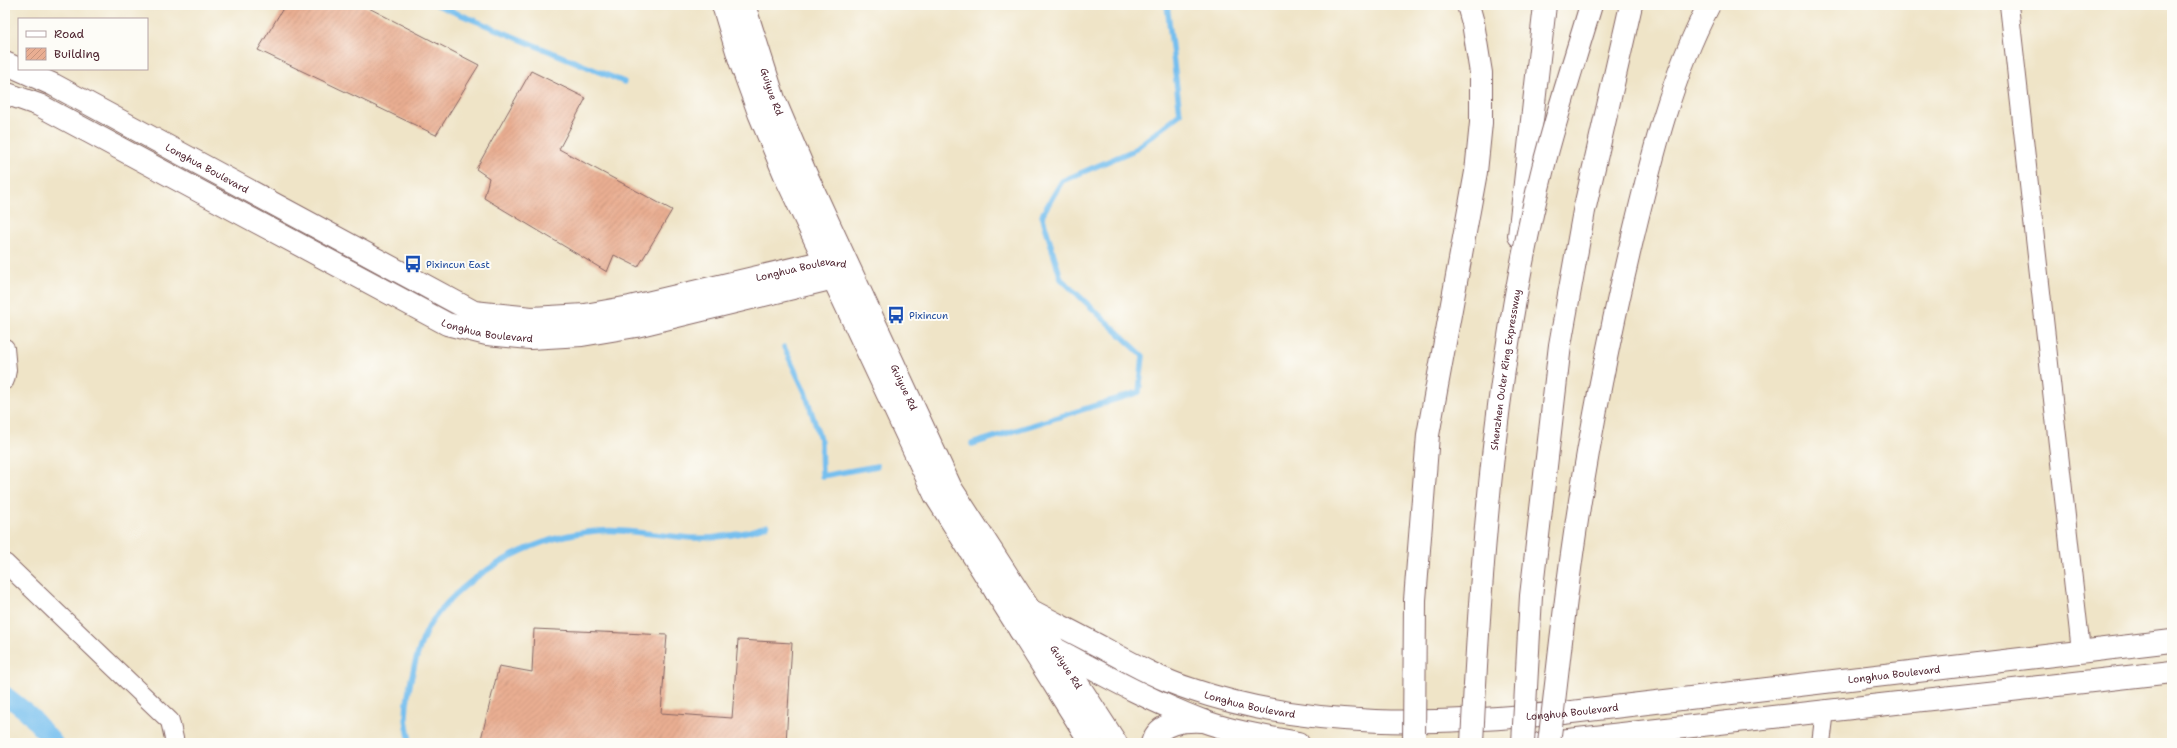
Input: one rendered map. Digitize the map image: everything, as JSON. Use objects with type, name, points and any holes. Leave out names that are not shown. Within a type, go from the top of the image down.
[{"type":"main road","name":"Guiyue Rd","points":[[723,5],[740,61],[759,113],[836,268],[951,488],[1116,743]]},
{"type":"main road","name":"Guiyue Rd","points":[[744,5],[774,99],[805,172],[836,268],[935,495],[1091,743]]},
{"type":"main road","points":[[1414,743],[1415,600],[1428,435],[1476,172],[1481,123],[1480,73],[1473,23],[1468,5]]},
{"type":"main road","points":[[1502,392],[1545,5]]},
{"type":"main road","name":"Shenzhen Outer Ring Expressway","points":[[1472,743],[1481,597],[1502,392],[1522,268],[1544,168],[1591,5]]},
{"type":"main road","points":[[1523,743],[1531,596],[1560,345],[1584,211],[1631,5]]},
{"type":"main road","points":[[1549,743],[1572,552],[1610,333],[1653,153],[1674,88],[1697,27],[1708,5]]},
{"type":"main road","name":"Longhua Boulevard","points":[[5,63],[18,69]]},
{"type":"main road","name":"Longhua Boulevard","points":[[21,70],[54,85],[474,312],[532,318],[585,315],[630,308],[836,268]]},
{"type":"main road","name":"Longhua Boulevard","points":[[5,93],[39,105],[447,324],[487,334],[530,338],[582,335],[636,326],[836,268]]},
{"type":"main road","name":"Longhua Boulevard","points":[[996,592],[1152,674],[1189,689],[1268,710],[1321,718],[1376,722],[1498,719],[1563,713],[2172,641]]},
{"type":"main road","points":[[1020,630],[1164,705],[1204,721],[1244,733],[1298,743]]},
{"type":"main road","points":[[1542,743],[2172,672]]},
{"type":"main road","points":[[1152,743],[1164,727],[1177,722],[1204,721]]},
{"type":"street","points":[[2009,5],[2081,652]]},
{"type":"street","points":[[5,348],[7,370],[5,380]]},
{"type":"street","points":[[5,563],[170,721],[175,743]]},
{"type":"street","points":[[1821,743],[1825,711]]},
{"type":"building","points":[[285,5],[363,5],[479,65],[436,135],[258,50]]},
{"type":"building","points":[[531,71],[586,98],[559,149],[672,210],[638,267],[614,255],[607,272],[484,198],[489,178],[476,169]]},
{"type":"building","points":[[534,629],[667,635],[661,713],[732,718],[738,640],[792,643],[786,743],[480,743],[499,666],[532,672]]},
{"type":"waterway","points":[[437,5],[624,82]]},
{"type":"waterway","points":[[972,444],[1139,392],[1143,356],[1061,279],[1042,215],[1062,181],[1132,151],[1180,114],[1167,5]]},
{"type":"waterway","points":[[784,347],[805,392],[821,442],[822,476],[877,466]]},
{"type":"waterway","points":[[410,743],[406,723],[407,705],[414,666],[428,629],[433,620],[447,603],[463,588],[501,561],[544,542],[587,532],[626,531],[679,537],[711,538],[767,526]]},
{"type":"waterway","points":[[5,695],[28,713],[54,743]]},
{"type":"place","name":"Pixincun East","points":[[413,264]]},
{"type":"place","name":"Pixincun","points":[[896,315]]}]
